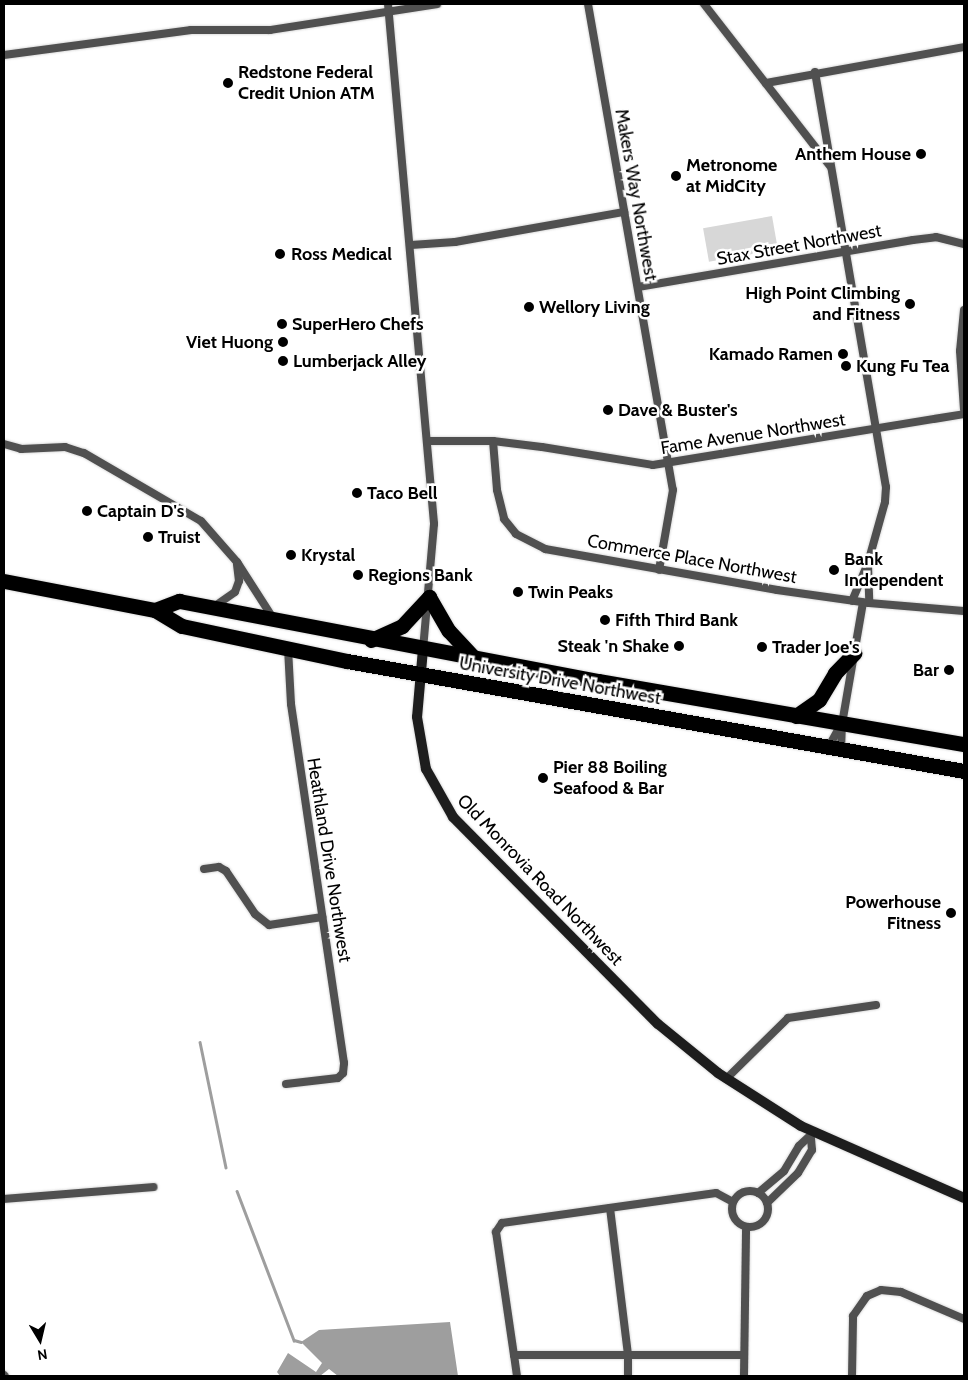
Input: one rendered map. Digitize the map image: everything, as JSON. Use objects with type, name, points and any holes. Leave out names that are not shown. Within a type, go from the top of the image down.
[{"type":"highway","name":"University Drive Northwest","points":[[4,581],[156,610],[182,626],[288,649],[420,675],[834,750],[964,771]]},
{"type":"highway","points":[[370,640],[402,626],[429,597],[449,631],[475,659]]},
{"type":"highway","name":"University Drive Northwest","points":[[156,610],[179,601],[370,640],[964,744]]},
{"type":"highway","points":[[796,716],[819,700],[835,673],[854,653]]},
{"type":"highway","points":[[918,764],[964,780]]},
{"type":"street","points":[[4,55],[191,30],[270,30],[388,8],[437,4]]},
{"type":"street","name":"Makers Way Northwest","points":[[588,4],[672,490],[659,570]]},
{"type":"street","points":[[704,4],[830,166]]},
{"type":"street","name":"Old Monrovia Road Northwest","points":[[388,8],[411,245],[434,524],[417,717],[426,769],[453,817],[658,1024],[726,1079],[812,1135],[964,1198]]},
{"type":"street","points":[[766,83],[815,72],[964,47]]},
{"type":"street","points":[[815,72],[886,494],[868,564],[852,601]]},
{"type":"street","points":[[411,245],[455,242],[624,212]]},
{"type":"street","name":"Stax Street Northwest","points":[[638,288],[936,237],[964,244]]},
{"type":"street","points":[[964,310],[960,351],[964,409]]},
{"type":"street","name":"Fame Avenue Northwest","points":[[427,441],[492,442],[653,465],[964,414]]},
{"type":"street","name":"Commerce Place Northwest","points":[[492,442],[499,501],[504,519],[516,534],[545,549],[659,570],[852,601],[964,611]]},
{"type":"street","points":[[4,444],[21,449],[65,447],[84,453],[201,520],[237,562],[274,619]]},
{"type":"street","points":[[212,608],[235,592],[239,581],[237,562]]},
{"type":"street","points":[[834,750],[842,724],[854,653],[866,603],[868,564]]},
{"type":"street","name":"Heathland Drive Northwest","points":[[286,1084],[340,1075],[343,1054],[290,704],[288,649]]},
{"type":"street","points":[[834,750],[842,724]]},
{"type":"street","points":[[204,869],[219,867],[226,872],[255,914],[269,925],[322,917]]},
{"type":"street","points":[[726,1079],[788,1018],[876,1004]]},
{"type":"street","points":[[758,1193],[784,1171],[799,1146],[812,1135]]},
{"type":"street","points":[[767,1203],[798,1173],[812,1150],[812,1135]]},
{"type":"street","points":[[4,1198],[154,1187]]},
{"type":"street","points":[[733,1202],[746,1192],[758,1193],[767,1203],[767,1214],[761,1223],[746,1227]]},
{"type":"street","points":[[517,1376],[496,1232],[502,1223],[716,1194],[733,1202]]},
{"type":"street","points":[[733,1202],[734,1218],[746,1227]]},
{"type":"street","points":[[610,1208],[628,1355],[628,1376]]},
{"type":"street","points":[[744,1376],[746,1227]]},
{"type":"street","points":[[852,1376],[853,1316],[867,1296],[892,1290],[964,1319]]},
{"type":"street","points":[[514,1355],[744,1355]]},
{"type":"shaded area","points":[[772,216],[778,249],[709,262],[703,228]]},
{"type":"shaded area","points":[[450,1322],[458,1376],[338,1376],[329,1369],[320,1376],[280,1376],[277,1372],[288,1353],[316,1372],[322,1363],[301,1342],[319,1330]]},
{"type":"waterway","points":[[200,1042],[226,1167]]},
{"type":"waterway","points":[[237,1191],[294,1340],[301,1342]]},
{"type":"place","name":"Redstone Federal Credit Union ATM","points":[[228,83]]},
{"type":"place","name":"Anthem House","points":[[921,154]]},
{"type":"place","name":"Metronome at MidCity","points":[[676,176]]},
{"type":"place","name":"Ross Medical","points":[[280,254]]},
{"type":"place","name":"High Point Climbing and Fitness","points":[[910,304]]},
{"type":"place","name":"Wellory Living","points":[[529,307]]},
{"type":"place","name":"SuperHero Chefs","points":[[282,324]]},
{"type":"place","name":"Viet Huong","points":[[283,342]]},
{"type":"place","name":"Kamado Ramen","points":[[843,354]]},
{"type":"place","name":"Lumberjack Alley","points":[[283,361]]},
{"type":"place","name":"Kung Fu Tea","points":[[846,366]]},
{"type":"place","name":"Dave & Buster's","points":[[608,410]]},
{"type":"place","name":"Taco Bell","points":[[357,493]]},
{"type":"place","name":"Captain D's","points":[[87,511]]},
{"type":"place","name":"Truist","points":[[148,537]]},
{"type":"place","name":"Krystal","points":[[291,555]]},
{"type":"place","name":"Bank Independent","points":[[834,570]]},
{"type":"place","name":"Regions Bank","points":[[358,575]]},
{"type":"place","name":"Twin Peaks","points":[[518,592]]},
{"type":"place","name":"Fifth Third Bank","points":[[605,620]]},
{"type":"place","name":"Steak 'n Shake","points":[[679,646]]},
{"type":"place","name":"Trader Joe's","points":[[762,647]]},
{"type":"place","name":"Bar","points":[[949,670]]},
{"type":"place","name":"Pier 88 Boiling Seafood & Bar","points":[[543,778]]},
{"type":"place","name":"Powerhouse Fitness","points":[[951,913]]}]
